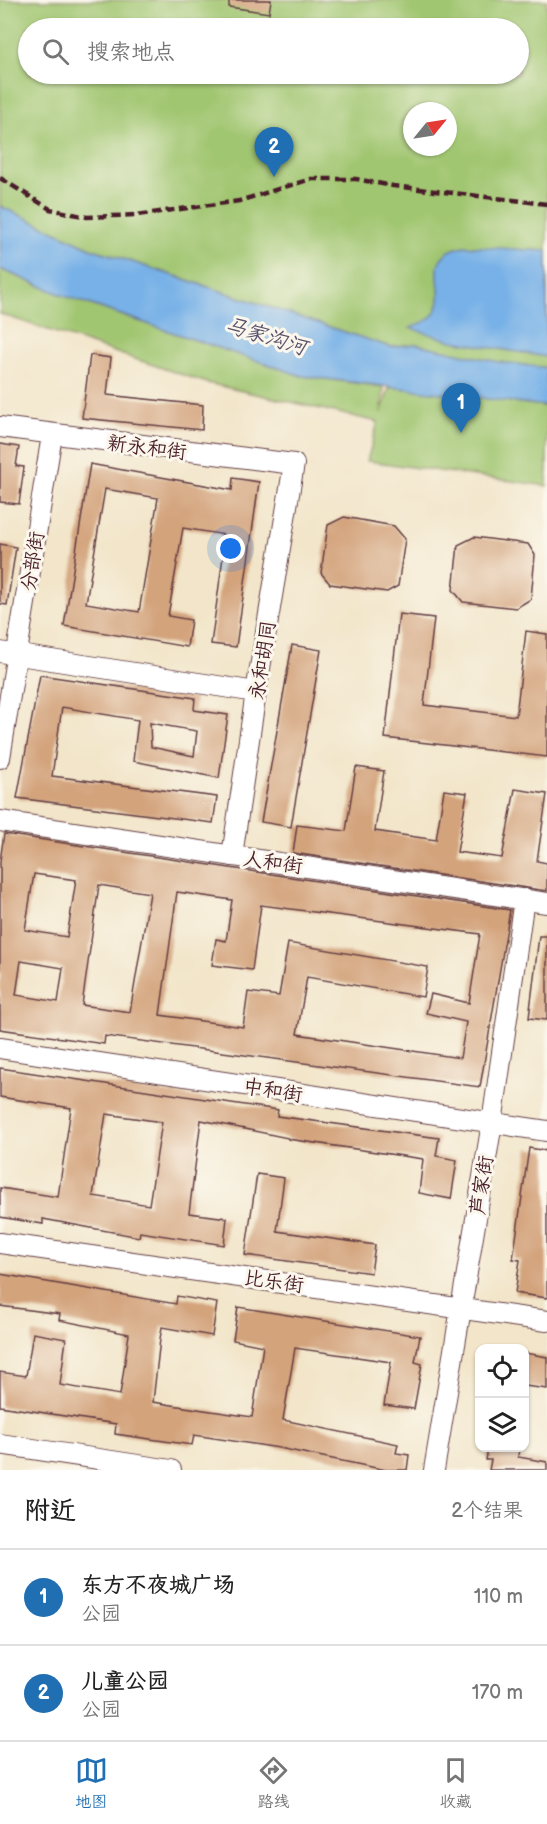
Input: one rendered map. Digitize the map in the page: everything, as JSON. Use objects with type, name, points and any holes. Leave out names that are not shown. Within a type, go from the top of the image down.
[{"type":"street","name":"新永和街","points":[[0,427],[294,464]]},
{"type":"street","name":"分部街","points":[[0,758],[8,653],[52,435]]},
{"type":"street","name":"永和胡同","points":[[232,855],[256,692],[294,464]]},
{"type":"street","points":[[8,653],[256,692]]},
{"type":"street","name":"人和街","points":[[0,821],[547,903]]},
{"type":"street","name":"芦家街","points":[[434,1470],[492,1123],[524,899]]},
{"type":"street","name":"中和街","points":[[0,1048],[547,1131]]},
{"type":"street","name":"比乐街","points":[[0,1243],[547,1321]]},
{"type":"street","points":[[0,1444],[171,1470]]},
{"type":"green space","points":[[0,0],[547,0],[547,368],[499,362],[416,344],[390,347],[93,249],[0,206]]},
{"type":"green space","points":[[0,269],[62,295],[302,376],[384,387],[381,413],[389,388],[397,387],[544,406],[547,403],[547,486],[367,461],[378,422],[207,383],[0,314]]},
{"type":"water","name":"马家沟河","points":[[0,206],[93,249],[390,347],[416,344],[499,362],[547,368],[547,403],[545,406],[302,376],[62,295],[0,269]]},
{"type":"water","points":[[464,246],[547,251],[547,357],[452,341],[410,328],[429,319],[437,308],[438,267],[441,258],[449,251]]},
{"type":"building","points":[[229,0],[271,0],[269,13],[229,7]]},
{"type":"building","points":[[90,355],[111,358],[107,395],[203,405],[202,430],[82,418]]},
{"type":"building","points":[[0,444],[19,447],[16,466],[24,467],[19,504],[0,502]]},
{"type":"building","points":[[90,464],[232,490],[233,478],[259,482],[236,647],[211,644],[226,535],[183,528],[168,616],[191,620],[187,647],[64,626]],"holes":[[[105,489],[158,498],[139,612],[86,603]]]},
{"type":"building","points":[[344,517],[394,526],[405,539],[398,586],[387,592],[330,584],[321,573],[328,525]]},
{"type":"building","points":[[474,537],[528,544],[535,555],[531,599],[516,608],[463,602],[453,590],[458,545]]},
{"type":"building","points":[[0,544],[16,547],[7,605],[0,604]]},
{"type":"building","points":[[399,614],[434,618],[424,705],[516,716],[526,631],[547,634],[547,757],[385,738]]},
{"type":"building","points":[[292,645],[321,650],[291,827],[261,822]]},
{"type":"building","points":[[40,675],[195,698],[194,710],[228,715],[219,778],[133,761],[138,720],[62,707],[52,776],[217,797],[213,823],[17,798]],"holes":[[[150,723],[197,731],[194,756],[151,747]]]},
{"type":"building","points":[[356,767],[384,771],[375,831],[436,840],[444,790],[467,793],[457,852],[502,858],[515,789],[547,794],[537,861],[547,863],[547,891],[293,853],[297,825],[346,831]]},
{"type":"building","points":[[4,834],[510,910],[480,1087],[105,1036],[104,1044],[0,1029],[0,861]],"holes":[[[34,874],[76,880],[67,937],[25,930]],[[99,885],[150,893],[130,1012],[82,1005]],[[177,892],[232,900],[226,941],[216,939],[212,965],[252,970],[261,905],[480,934],[469,1003],[431,994],[426,1013],[466,1022],[460,1058],[297,1034],[307,977],[423,997],[428,967],[288,943],[279,996],[248,992],[243,1027],[160,1015]],[[21,961],[63,968],[58,1002],[16,995]]]},
{"type":"building","points":[[539,936],[547,936],[547,1020],[529,1018]]},
{"type":"building","points":[[0,1068],[278,1110],[277,1116],[439,1138],[436,1156],[457,1160],[451,1199],[419,1193],[423,1159],[288,1139],[201,1120],[189,1213],[227,1218],[224,1245],[140,1232],[139,1237],[43,1219],[43,1224],[0,1217],[0,1188],[58,1197],[71,1108],[0,1097]],"holes":[[[106,1114],[162,1122],[149,1205],[93,1196]]]},
{"type":"building","points":[[529,1148],[547,1151],[547,1298],[515,1293],[520,1260],[513,1259]]},
{"type":"building","points":[[257,1174],[284,1178],[277,1231],[375,1245],[371,1273],[245,1255]]},
{"type":"building","points":[[0,1274],[176,1304],[177,1296],[217,1303],[212,1336],[162,1327],[160,1339],[153,1402],[204,1410],[252,1417],[263,1346],[233,1340],[238,1307],[420,1336],[415,1362],[422,1364],[414,1409],[384,1405],[391,1362],[295,1348],[283,1420],[398,1444],[396,1453],[409,1455],[407,1470],[386,1470],[279,1448],[194,1435],[192,1445],[115,1434],[116,1424],[0,1406],[0,1372],[26,1376],[33,1333],[66,1339],[60,1385],[120,1395],[129,1334],[59,1320],[60,1314],[0,1306]]},
{"type":"building","points":[[529,1354],[547,1357],[547,1389],[529,1387]]},
{"type":"building","points":[[487,1452],[519,1452],[518,1457],[547,1462],[547,1470],[489,1470],[491,1460],[486,1460]]},
{"type":"railway","points":[[0,178],[50,209],[87,217],[137,215],[239,201],[311,179],[356,179],[393,186],[547,204]]},
{"type":"place","name":"儿童公园","points":[[274,177]]},
{"type":"place","name":"东方不夜城广场","points":[[461,433]]}]
